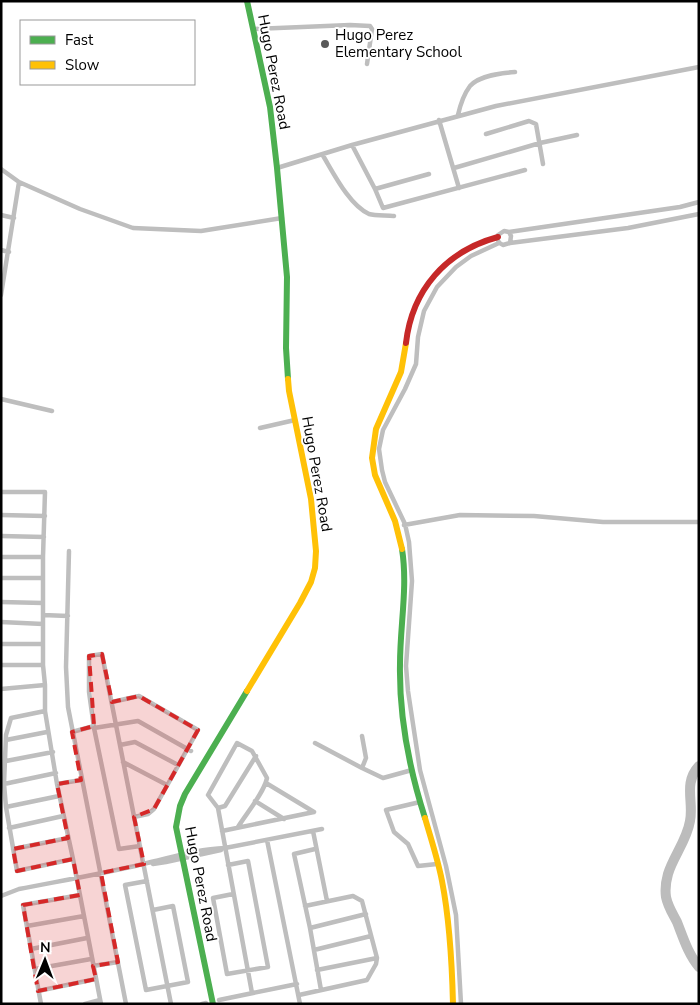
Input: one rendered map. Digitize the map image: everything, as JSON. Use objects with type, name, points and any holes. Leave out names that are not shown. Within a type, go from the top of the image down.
[{"type":"street","name":"Hugo Perez Road","points":[[210,1003],[176,827],[180,806],[185,794],[300,604],[313,575],[316,551],[311,499],[289,390],[286,348],[287,277],[278,168],[270,107],[248,1]]},
{"type":"street","points":[[253,29],[350,25],[370,26],[372,29],[367,64]]},
{"type":"street","points":[[278,168],[439,120],[518,100],[699,68]]},
{"type":"street","points":[[458,115],[470,86],[479,80],[515,72]]},
{"type":"street","points":[[439,120],[459,188]]},
{"type":"street","points":[[486,134],[529,121],[536,124],[543,164]]},
{"type":"street","points":[[454,168],[540,143],[577,135]]},
{"type":"street","points":[[352,145],[376,189],[383,208],[525,170]]},
{"type":"street","points":[[322,154],[336,179],[352,201],[370,214],[394,216]]},
{"type":"street","points":[[1,169],[19,182],[80,209],[133,228],[201,231],[282,218]]},
{"type":"street","points":[[376,189],[430,174]]},
{"type":"street","points":[[1,296],[19,182]]},
{"type":"street","points":[[461,1004],[456,915],[446,866],[420,770],[408,691],[406,666],[412,581],[409,542],[405,524],[385,482],[381,465],[379,449],[383,430],[416,364],[418,337],[424,311],[437,287],[456,267],[498,240],[502,232],[680,207],[699,202]]},
{"type":"street","points":[[453,1004],[452,964],[445,900],[432,839],[420,802],[406,739],[400,690],[404,561],[397,527],[379,485],[372,458],[376,428],[405,360],[407,334],[415,306],[430,280],[443,266],[467,249],[482,241],[498,240],[503,245],[510,242],[628,228],[699,214]]},
{"type":"street","points":[[1,215],[14,218]]},
{"type":"street","points":[[509,232],[511,236],[510,242]]},
{"type":"street","points":[[1,250],[9,252]]},
{"type":"street","points":[[1,399],[52,411]]},
{"type":"street","points":[[260,428],[295,420]]},
{"type":"street","points":[[372,448],[379,449]]},
{"type":"street","points":[[1,492],[45,492],[43,557],[45,711],[63,816],[74,859],[100,1002],[85,1004]]},
{"type":"street","points":[[1,515],[45,516]]},
{"type":"street","points":[[397,527],[460,515],[534,516],[603,522],[699,522]]},
{"type":"street","points":[[1,536],[44,537]]},
{"type":"street","points":[[69,551],[66,668],[68,706],[126,1004]]},
{"type":"street","points":[[1,557],[43,557]]},
{"type":"street","points":[[1,578],[43,578]]},
{"type":"street","points":[[1,602],[43,604]]},
{"type":"street","points":[[43,615],[68,616]]},
{"type":"street","points":[[1,622],[43,624]]},
{"type":"street","points":[[1,644],[43,644]]},
{"type":"street","points":[[140,846],[119,849],[94,727],[89,692],[89,656],[102,654],[144,864],[171,1004]]},
{"type":"street","points":[[1,665],[43,665]]},
{"type":"street","points":[[1,689],[45,685]]},
{"type":"street","points":[[112,702],[139,696],[198,730],[190,750],[178,765],[152,812],[134,817]]},
{"type":"street","points":[[45,711],[11,718],[6,740],[4,784],[9,828],[17,871],[74,859]]},
{"type":"street","points":[[72,732],[138,720],[190,750]]},
{"type":"street","points":[[6,740],[48,732]]},
{"type":"street","points":[[362,736],[366,758],[362,768]]},
{"type":"street","points":[[120,745],[135,742],[178,765]]},
{"type":"street","points":[[238,827],[266,783],[267,778],[252,751],[237,743],[208,795],[218,808],[252,993]]},
{"type":"street","points":[[315,743],[383,778],[412,770]]},
{"type":"street","points":[[6,761],[53,752]]},
{"type":"street","points":[[218,808],[224,806],[256,756]]},
{"type":"street","points":[[123,762],[167,785]]},
{"type":"street","points":[[4,784],[56,773]]},
{"type":"street","points":[[57,784],[81,780]]},
{"type":"street","points":[[222,831],[314,812],[266,783]]},
{"type":"street","points":[[6,807],[60,796]]},
{"type":"street","points":[[255,801],[284,819]]},
{"type":"street","points":[[420,802],[386,810],[394,832],[408,844],[418,866],[437,864]]},
{"type":"street","points":[[9,828],[63,816]]},
{"type":"street","points":[[1,896],[19,889],[214,852],[225,848],[322,829]]},
{"type":"street","points":[[313,831],[316,841],[315,849],[327,901]]},
{"type":"street","points":[[13,849],[68,838]]},
{"type":"street","points":[[268,840],[300,1004]]},
{"type":"street","points":[[315,849],[294,854],[321,990]]},
{"type":"street","points":[[228,865],[248,861],[268,967],[227,974],[212,898],[233,894]]},
{"type":"street","points":[[147,881],[125,885],[146,990],[188,982],[174,906],[153,910]]},
{"type":"street","points":[[41,1004],[23,905],[80,894]]},
{"type":"street","points":[[299,995],[366,980],[376,964],[377,958],[362,901],[353,896],[305,906]]},
{"type":"street","points":[[310,928],[366,914]]},
{"type":"street","points":[[27,926],[84,916]]},
{"type":"street","points":[[314,950],[371,936]]},
{"type":"street","points":[[30,949],[87,938]]},
{"type":"street","points":[[317,970],[377,958]]},
{"type":"street","points":[[34,969],[92,959]]},
{"type":"street","points":[[93,966],[118,962]]},
{"type":"street","points":[[38,991],[96,980]]},
{"type":"street","points":[[210,1003],[296,984]]},
{"type":"highlighted area","points":[[102,654],[112,702],[139,696],[198,730],[154,809],[134,817],[144,864],[101,873],[118,962],[93,966],[96,979],[38,991],[23,905],[80,895],[73,859],[17,871],[13,849],[68,838],[57,784],[81,780],[72,732],[94,726],[89,656]]},
{"type":"waterway","points":[[699,766],[691,779],[691,814],[688,828],[670,868],[666,891],[669,907],[689,951],[699,967]]},
{"type":"traffic: fast","points":[[247,1],[270,107],[277,168],[287,277],[286,348],[288,379]]},
{"type":"traffic: fast","points":[[402,549],[404,578],[400,649],[401,703],[406,742],[425,818]]},
{"type":"traffic: fast","points":[[213,1004],[176,827],[180,806],[185,794],[247,691]]},
{"type":"traffic: slow","points":[[402,549],[395,521],[375,475],[372,458],[376,429],[401,372],[406,343]]},
{"type":"traffic: slow","points":[[247,691],[300,603],[311,582],[315,568],[316,551],[311,499],[288,379]]},
{"type":"traffic: slow","points":[[425,818],[445,896],[450,942],[453,1004]]},
{"type":"traffic: jam","points":[[406,343],[416,306],[424,290],[435,275],[463,252],[479,243],[498,237]]},
{"type":"place","name":"Hugo Perez Elementary School","points":[[325,44]]}]
